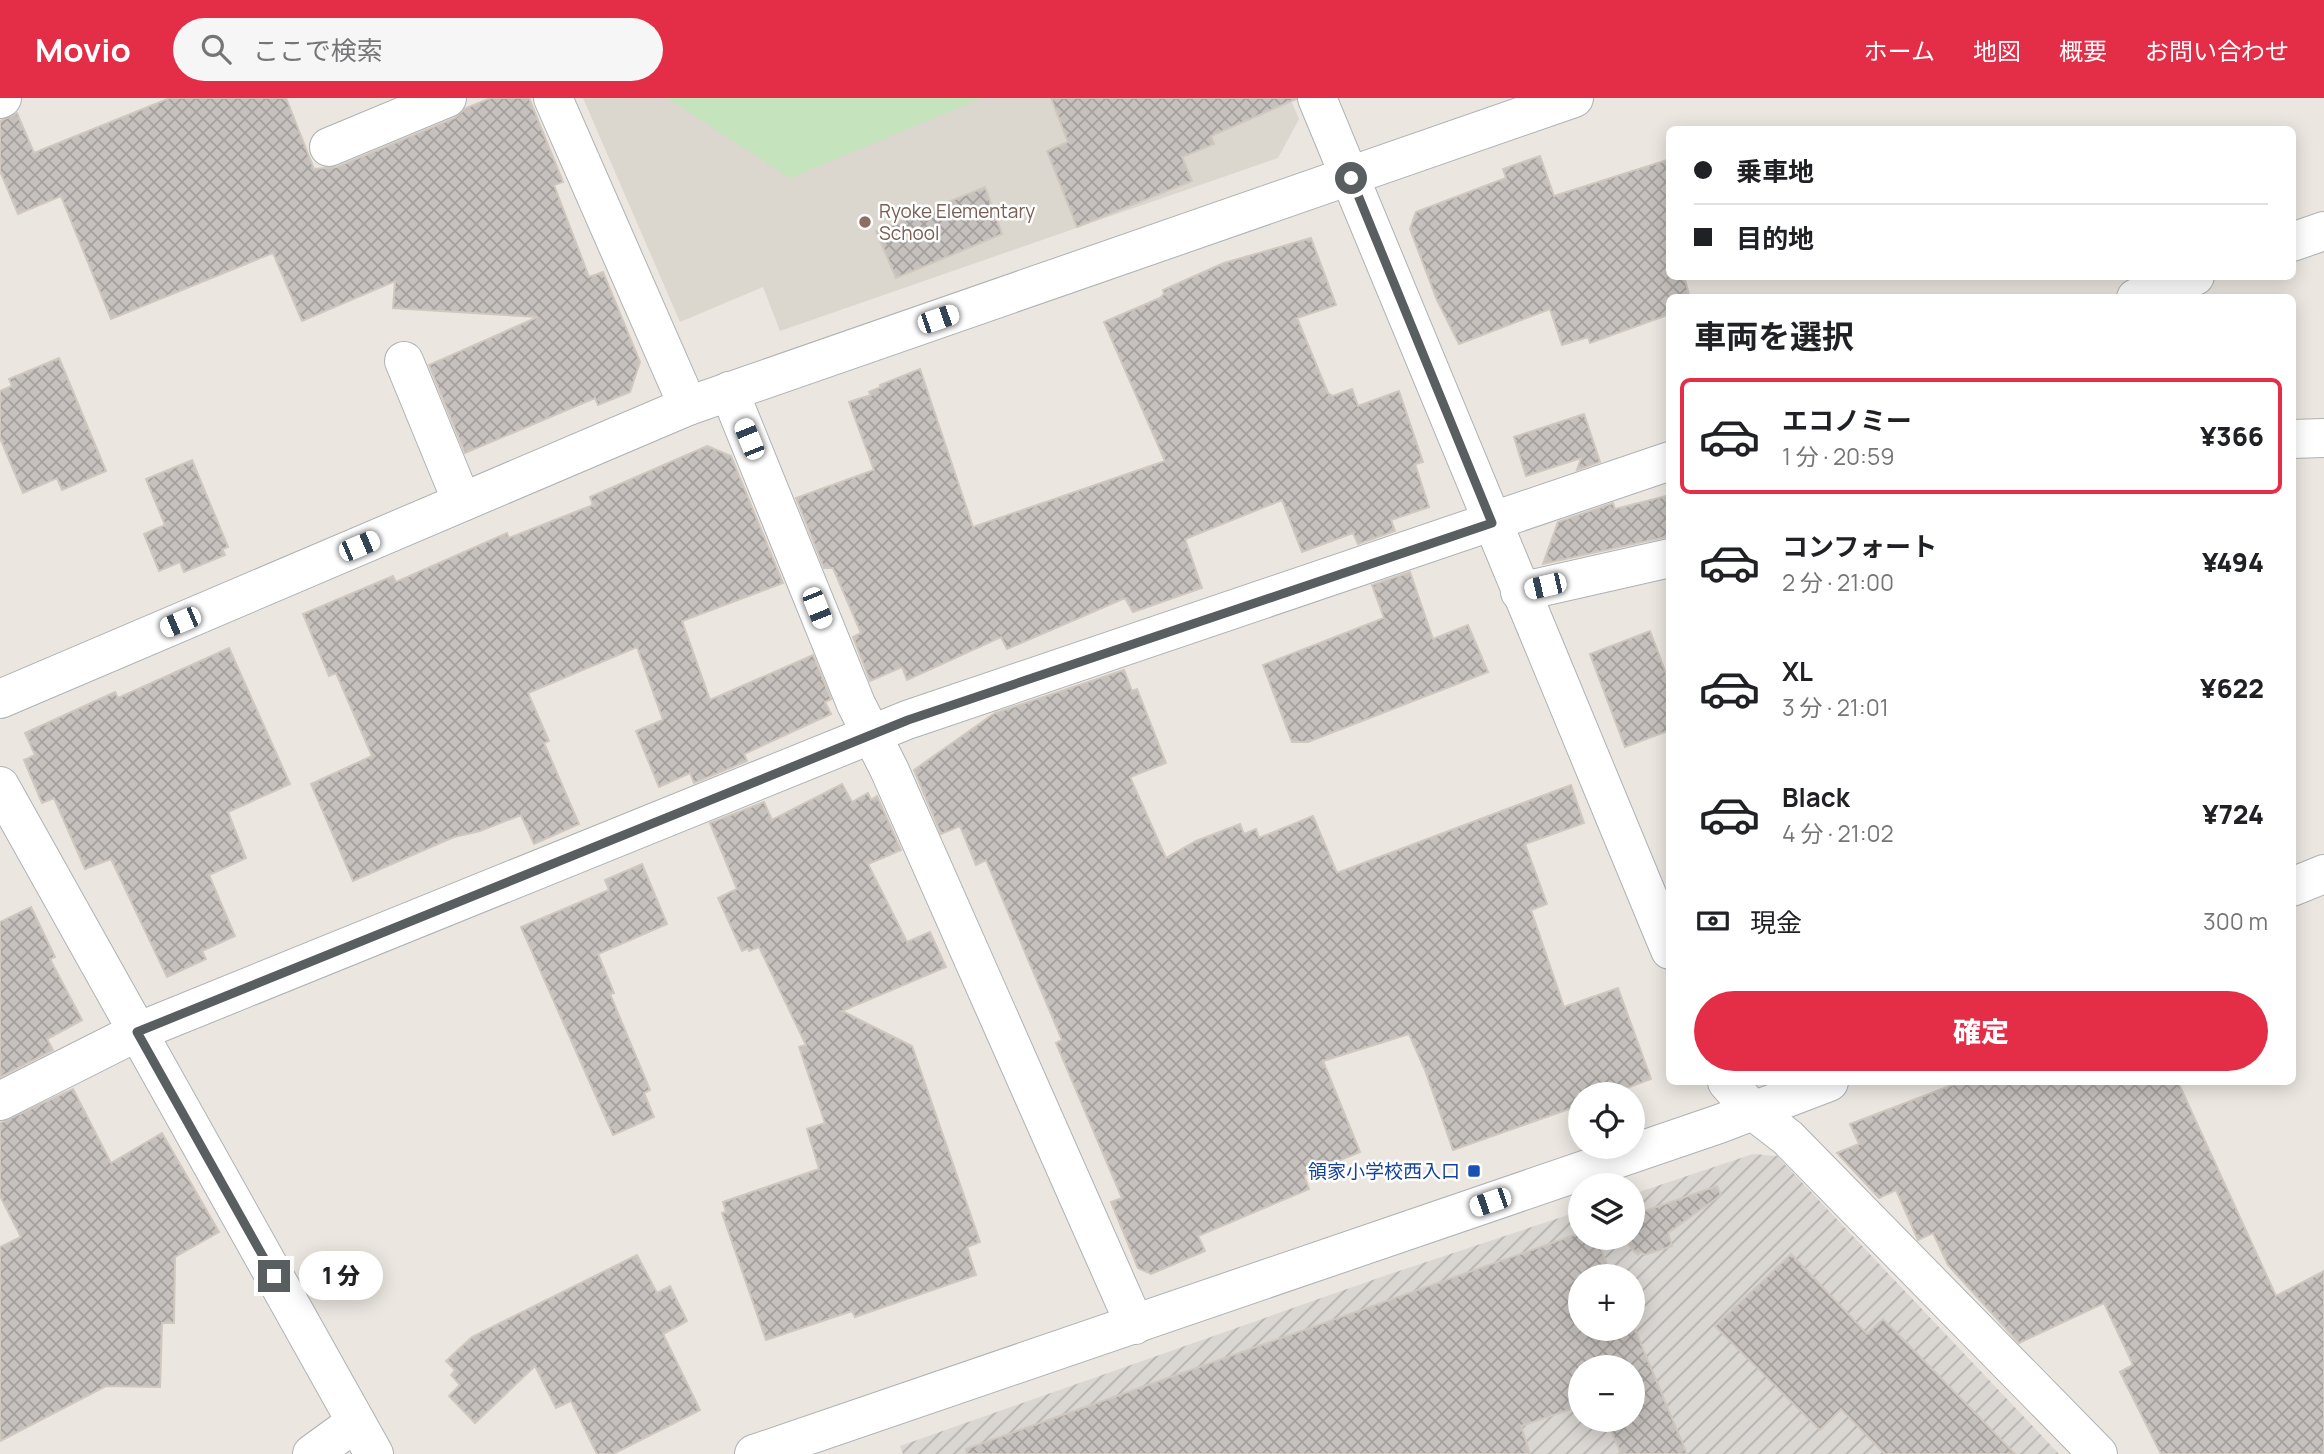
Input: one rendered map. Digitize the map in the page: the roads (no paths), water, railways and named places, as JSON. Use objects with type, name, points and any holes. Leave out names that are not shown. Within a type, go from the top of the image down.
[{"type":"street","points":[[329,147],[447,98]]},
{"type":"street","points":[[553,98],[688,406]]},
{"type":"street","points":[[1317,98],[1666,940]]},
{"type":"street","points":[[0,699],[688,406],[1351,178],[1574,98]]},
{"type":"street","points":[[2296,241],[2324,231]]},
{"type":"street","points":[[2147,294],[2184,280]]},
{"type":"street","points":[[404,361],[461,502]]},
{"type":"street","points":[[729,391],[856,704],[1135,1325]]},
{"type":"street","points":[[2296,439],[2324,438]]},
{"type":"street","points":[[0,1101],[137,1032],[908,720],[1666,462]]},
{"type":"street","points":[[1520,592],[1666,559]]},
{"type":"street","points":[[0,786],[365,1438],[312,1454]]},
{"type":"street","points":[[2296,885],[2324,874]]},
{"type":"street","points":[[1730,1085],[1752,1110],[1788,1138],[2098,1454]]},
{"type":"street","points":[[754,1454],[1135,1325],[1821,1085]]},
{"type":"place","name":"Ryoke Elementary School","points":[[865,222]]},
{"type":"place","name":"領家小学校西入口","points":[[1474,1171]]}]
